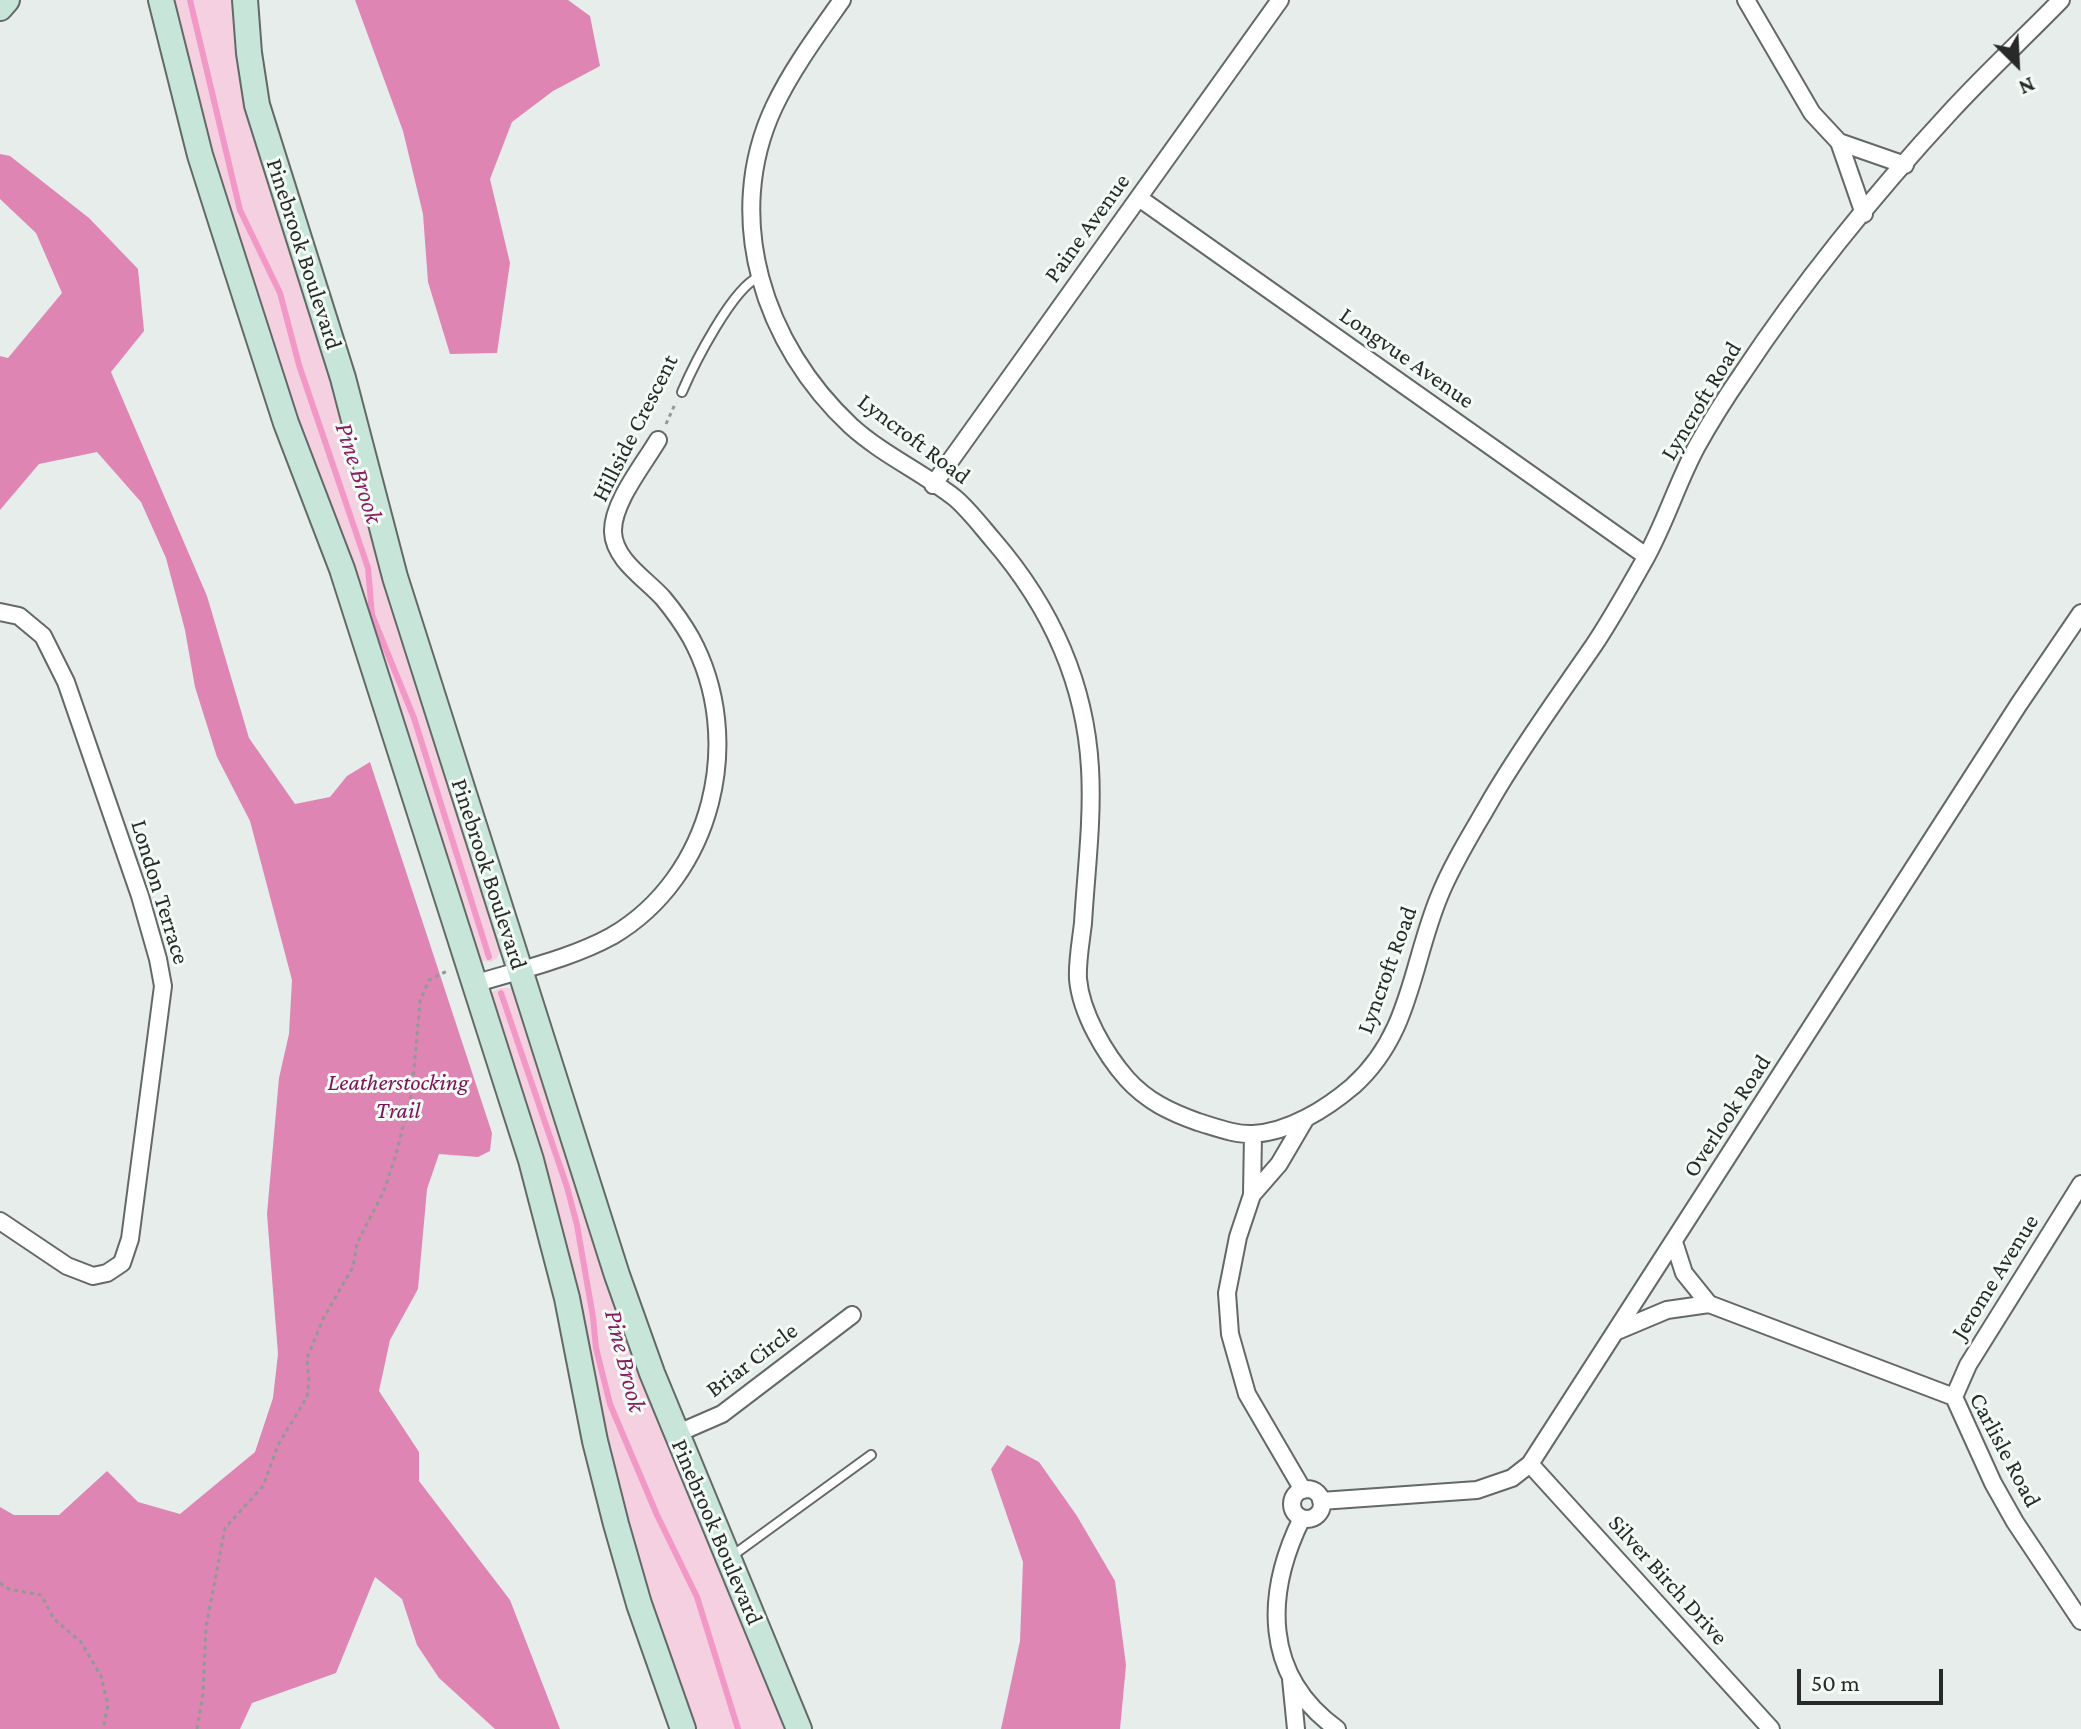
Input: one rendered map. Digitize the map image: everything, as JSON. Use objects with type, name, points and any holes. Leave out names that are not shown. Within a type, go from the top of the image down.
[{"type":"street","points":[[0,8],[7,0]]},
{"type":"street","name":"Pinebrook Boulevard","points":[[161,0],[200,155],[224,232],[286,423],[350,590],[531,1160],[555,1249],[595,1441],[616,1524],[639,1604],[683,1729]]},
{"type":"street","name":"Pinebrook Boulevard","points":[[245,0],[257,105],[354,416],[395,577],[519,970],[621,1287],[676,1434],[799,1729]]},
{"type":"street","name":"Lyncroft Road","points":[[842,0],[788,80],[761,141],[752,179],[749,221],[759,277],[792,353],[817,389],[858,432],[953,497],[976,520],[1032,588],[1056,630],[1069,662],[1087,736],[1091,772],[1078,980],[1086,1011],[1113,1060],[1129,1082],[1162,1109],[1204,1124],[1253,1134],[1275,1130],[1306,1118],[1357,1082],[1382,1054],[1398,1026],[1425,935],[1450,872],[1528,738],[1598,640],[1664,524],[1696,449],[1743,371],[1825,261],[1953,108],[2061,0]]},
{"type":"street","name":"Paine Avenue","points":[[933,485],[1280,0]]},
{"type":"street","points":[[1746,0],[1812,113],[1839,142],[1864,214]]},
{"type":"street","points":[[1839,142],[1905,165]]},
{"type":"street","name":"Longvue Avenue","points":[[1139,198],[1646,556]]},
{"type":"street","name":"Hillside Crescent","points":[[474,984],[559,958],[610,936],[643,914],[672,885],[691,856],[707,811],[717,771],[718,735],[711,689],[702,660],[676,615],[623,557],[613,533],[616,511],[658,440]]},
{"type":"street","name":"London Terrace","points":[[0,612],[19,616],[43,636],[66,682],[140,896],[163,986],[130,1239],[122,1263],[107,1273],[93,1276],[67,1266],[0,1221]]},
{"type":"street","name":"Overlook Road","points":[[1321,1501],[1477,1490],[1512,1478],[1530,1464],[2019,704],[2081,613]]},
{"type":"street","points":[[1252,1195],[1279,1164],[1306,1118]]},
{"type":"street","points":[[1253,1134],[1252,1195],[1238,1237],[1227,1293],[1230,1334],[1247,1394],[1303,1490]]},
{"type":"street","name":"Jerome Avenue","points":[[1954,1397],[1968,1365],[2081,1184]]},
{"type":"street","points":[[1674,1242],[1684,1273],[1709,1304]]},
{"type":"street","name":"Carlisle Road","points":[[1617,1331],[1667,1310],[1709,1304],[1954,1397],[1993,1483],[2015,1522],[2081,1621]]},
{"type":"street","name":"Briar Circle","points":[[676,1434],[722,1414],[852,1315]]},
{"type":"street","name":"Silver Birch Drive","points":[[1530,1464],[1771,1729]]},
{"type":"street","points":[[1303,1490],[1312,1490],[1321,1501],[1320,1510],[1315,1516],[1302,1518],[1292,1504],[1295,1495],[1303,1490]]},
{"type":"street","points":[[1296,1729],[1290,1673],[1275,1627],[1275,1600],[1280,1573],[1302,1518]]},
{"type":"street","points":[[1290,1673],[1309,1704],[1337,1729]]},
{"type":"lane","name":"Hillside Crescent","points":[[682,392],[715,329],[749,280],[759,277]]},
{"type":"lane","points":[[728,1559],[871,1455]]},
{"type":"path","name":"Hillside Crescent","points":[[658,440],[682,392]]},
{"type":"path","points":[[197,1729],[203,1694],[206,1627],[225,1528],[263,1486],[278,1445],[307,1397],[307,1358],[323,1319],[353,1267],[357,1243],[383,1193],[395,1158],[412,1092],[420,1001],[429,980],[450,969]]},
{"type":"path","points":[[0,1583],[9,1589],[41,1595],[54,1619],[81,1642],[101,1676],[108,1705],[103,1729]]},
{"type":"shaded area","points":[[170,0],[235,0],[315,327],[501,949],[491,962],[477,960],[310,469],[201,124]]},
{"type":"shaded area","points":[[500,988],[510,988],[517,994],[787,1729],[690,1729],[655,1627],[488,1002],[491,993]]},
{"type":"green space","points":[[355,0],[568,0],[590,16],[600,66],[553,91],[512,122],[490,179],[510,263],[497,353],[450,354],[428,282],[423,214],[403,131]]},
{"type":"green space","name":"Leatherstocking Trail","points":[[0,154],[10,156],[89,218],[138,269],[144,331],[111,372],[207,596],[249,738],[295,804],[330,797],[347,776],[370,762],[492,1133],[490,1151],[478,1157],[439,1154],[427,1189],[418,1289],[390,1340],[379,1391],[419,1452],[419,1481],[510,1600],[560,1729],[495,1729],[439,1678],[417,1645],[402,1599],[375,1577],[336,1673],[252,1703],[240,1729],[0,1729],[0,1507],[14,1515],[59,1515],[107,1471],[138,1502],[180,1514],[255,1452],[273,1398],[278,1354],[267,1214],[279,1078],[289,1034],[292,980],[250,821],[217,757],[195,687],[185,630],[166,558],[141,502],[97,452],[39,464],[0,510],[0,356],[8,358],[62,293],[36,233],[0,199]]},
{"type":"green space","points":[[1007,1445],[1039,1462],[1077,1516],[1115,1581],[1126,1665],[1120,1729],[1001,1729],[1020,1641],[1023,1562],[991,1469]]},
{"type":"waterway","name":"Pine Brook","points":[[190,0],[240,210],[280,293],[299,365],[368,568],[372,615],[414,718],[489,957]]},
{"type":"waterway","name":"Pine Brook","points":[[501,993],[567,1187],[577,1225],[596,1348],[610,1404],[657,1515],[697,1597],[738,1729]]}]
